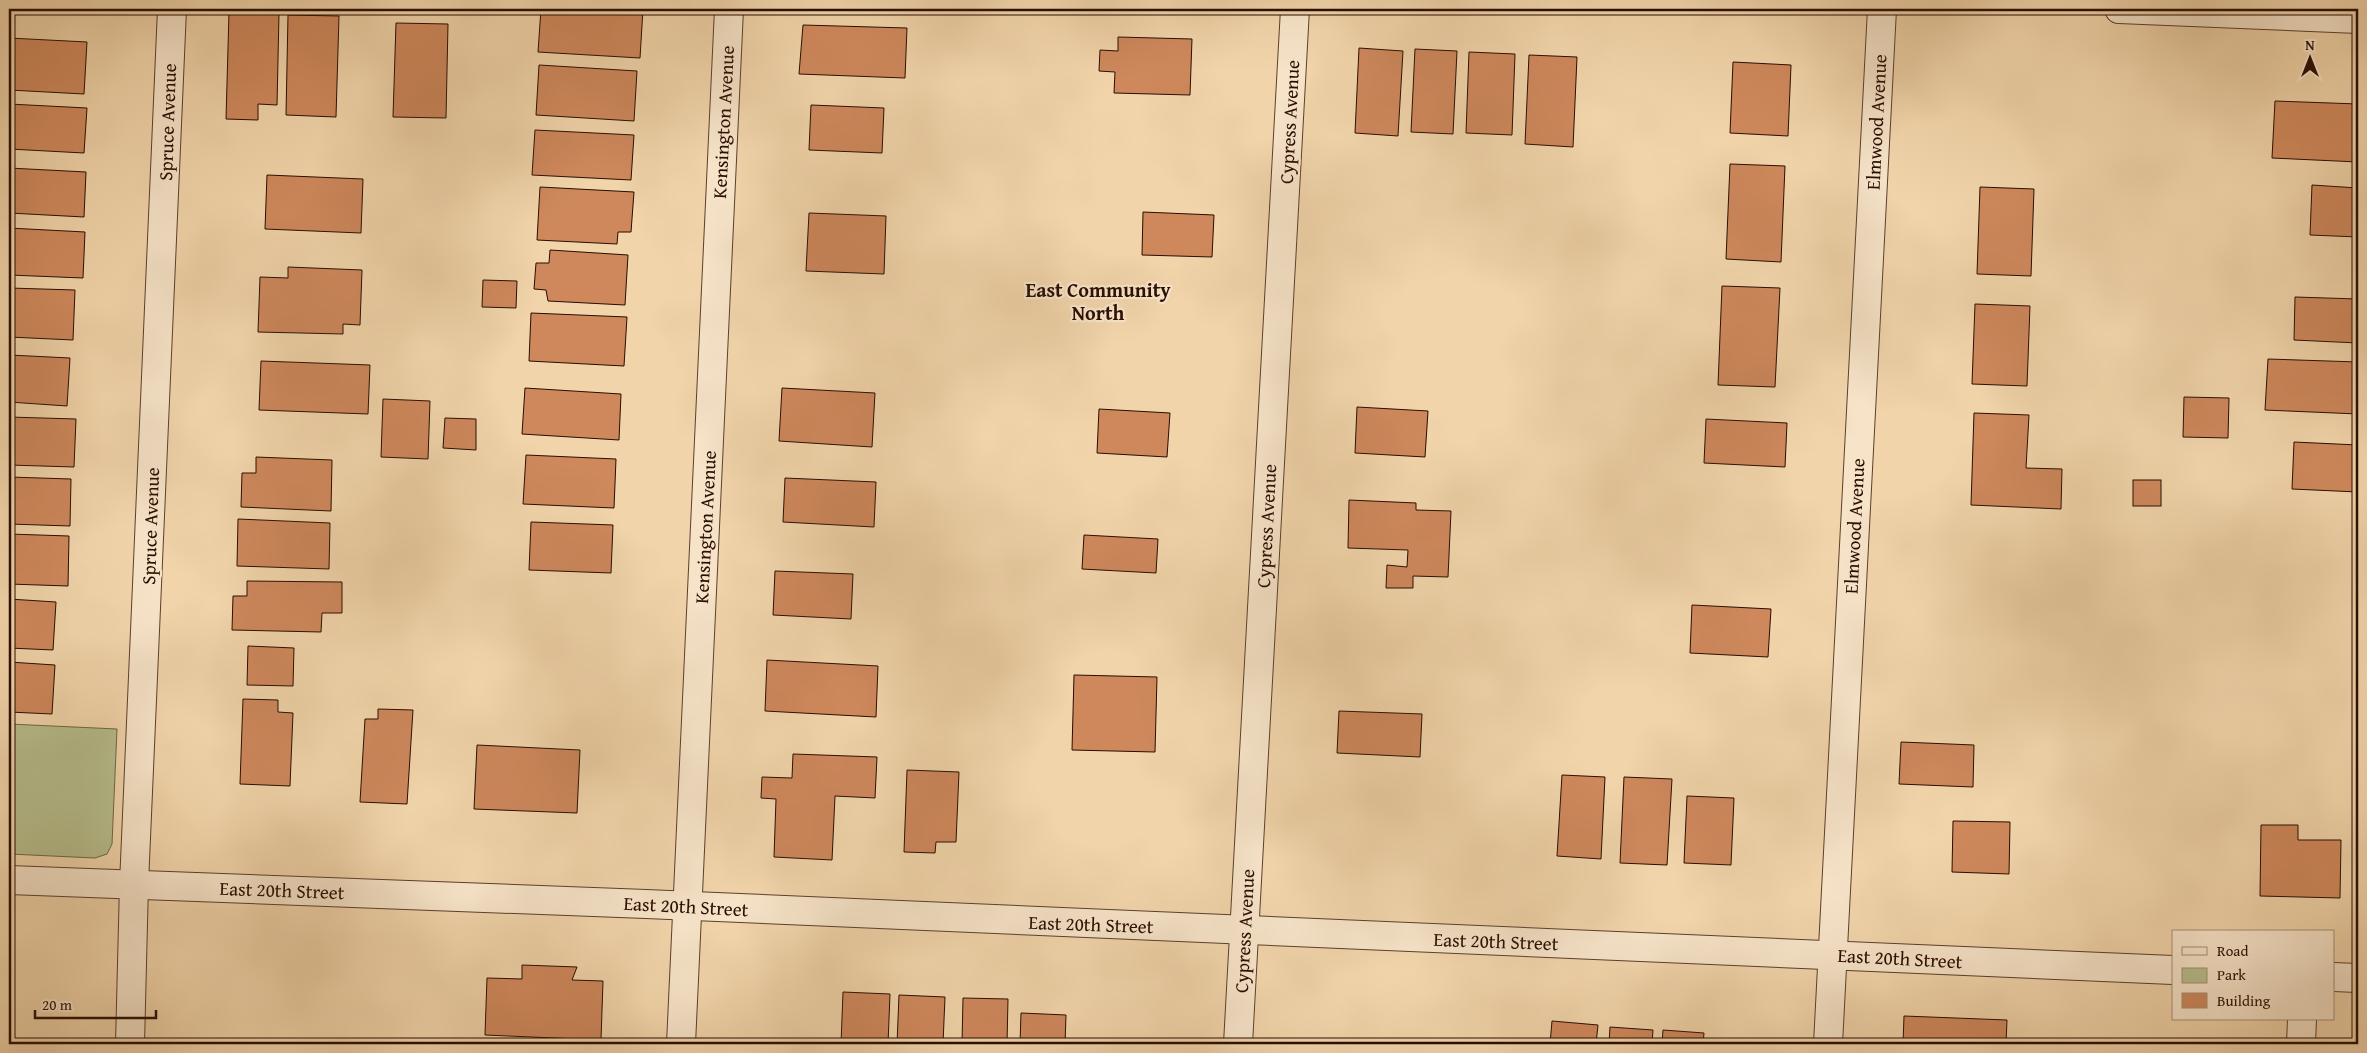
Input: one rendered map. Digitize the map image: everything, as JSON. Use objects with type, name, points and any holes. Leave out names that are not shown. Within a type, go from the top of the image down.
[{"type":"street","name":"Spruce Avenue","points":[[130,1044],[134,884],[172,9]]},
{"type":"street","name":"Kensington Avenue","points":[[681,1044],[729,9]]},
{"type":"street","name":"Cypress Avenue","points":[[1238,1044],[1295,9]]},
{"type":"street","name":"Elmwood Avenue","points":[[1828,1044],[1882,9]]},
{"type":"street","points":[[2119,9],[2358,19]]},
{"type":"street","name":"East 20th Street","points":[[9,880],[687,906],[2172,970]]},
{"type":"street","points":[[2334,976],[2358,978]]},
{"type":"street","points":[[2301,1044],[2302,1020]]},
{"type":"green space","points":[[9,724],[117,729],[112,844],[107,854],[95,858],[9,854]]},
{"type":"building","points":[[541,9],[643,9],[640,58],[538,52]]},
{"type":"building","points":[[229,12],[279,13],[277,105],[258,104],[258,120],[226,119]]},
{"type":"building","points":[[288,15],[339,16],[336,117],[286,115]]},
{"type":"building","points":[[396,23],[448,24],[446,118],[393,117]]},
{"type":"building","points":[[803,25],[907,28],[905,78],[799,74]]},
{"type":"building","points":[[1118,37],[1192,39],[1190,95],[1114,93],[1115,72],[1099,71],[1100,50],[1118,51]]},
{"type":"building","points":[[9,38],[87,42],[84,94],[9,90]]},
{"type":"building","points":[[1359,48],[1403,51],[1398,136],[1355,133]]},
{"type":"building","points":[[1415,49],[1457,51],[1453,134],[1411,132]]},
{"type":"building","points":[[1469,52],[1515,54],[1512,135],[1466,133]]},
{"type":"building","points":[[1529,55],[1577,57],[1573,147],[1525,144]]},
{"type":"building","points":[[1733,62],[1791,65],[1788,136],[1730,133]]},
{"type":"building","points":[[539,65],[637,71],[634,121],[536,115]]},
{"type":"building","points":[[2275,101],[2358,104],[2358,162],[2272,158]]},
{"type":"building","points":[[9,104],[87,108],[84,153],[9,149]]},
{"type":"building","points":[[811,105],[884,108],[882,153],[809,150]]},
{"type":"building","points":[[535,130],[634,135],[631,180],[532,175]]},
{"type":"building","points":[[1730,164],[1785,166],[1781,262],[1726,259]]},
{"type":"building","points":[[9,168],[86,172],[84,217],[9,213]]},
{"type":"building","points":[[267,175],[363,179],[361,233],[265,229]]},
{"type":"building","points":[[2312,185],[2358,188],[2358,237],[2310,235]]},
{"type":"building","points":[[540,187],[634,192],[631,232],[618,232],[617,244],[537,240]]},
{"type":"building","points":[[1980,187],[2034,189],[2031,276],[1977,274]]},
{"type":"building","points":[[1143,212],[1214,215],[1212,257],[1142,255]]},
{"type":"building","points":[[809,213],[886,216],[884,274],[806,271]]},
{"type":"building","points":[[9,228],[85,232],[83,278],[9,275]]},
{"type":"building","points":[[550,250],[628,255],[625,305],[548,301],[546,290],[534,289],[536,263],[549,263]]},
{"type":"building","points":[[288,267],[362,270],[360,325],[343,324],[343,334],[258,332],[260,277],[288,278]]},
{"type":"building","points":[[483,280],[517,281],[516,308],[482,307]]},
{"type":"building","points":[[1722,286],[1780,288],[1775,387],[1718,385]]},
{"type":"building","points":[[9,288],[75,290],[73,340],[9,337]]},
{"type":"building","points":[[2295,297],[2358,299],[2358,343],[2294,340]]},
{"type":"building","points":[[1975,304],[2030,306],[2027,386],[1972,384]]},
{"type":"building","points":[[531,313],[627,317],[624,366],[529,361]]},
{"type":"building","points":[[9,355],[70,358],[67,406],[9,402]]},
{"type":"building","points":[[2268,359],[2358,362],[2358,414],[2265,410]]},
{"type":"building","points":[[261,361],[370,365],[368,414],[259,410]]},
{"type":"building","points":[[525,388],[621,394],[619,440],[522,434]]},
{"type":"building","points":[[782,388],[875,393],[872,447],[779,441]]},
{"type":"building","points":[[2184,397],[2229,398],[2228,438],[2183,437]]},
{"type":"building","points":[[383,399],[430,401],[428,459],[381,457]]},
{"type":"building","points":[[1357,407],[1428,411],[1425,457],[1355,453]]},
{"type":"building","points":[[1099,409],[1170,413],[1167,457],[1097,453]]},
{"type":"building","points":[[1974,413],[2029,415],[2026,468],[2062,469],[2061,509],[1971,505]]},
{"type":"building","points":[[9,417],[76,419],[74,467],[9,465]]},
{"type":"building","points":[[445,418],[476,419],[476,450],[443,448]]},
{"type":"building","points":[[1706,419],[1787,423],[1785,467],[1704,463]]},
{"type":"building","points":[[2294,442],[2358,445],[2358,492],[2292,489]]},
{"type":"building","points":[[526,455],[616,459],[614,508],[523,504]]},
{"type":"building","points":[[256,457],[332,460],[331,511],[241,507],[242,473],[256,473]]},
{"type":"building","points":[[9,477],[71,479],[70,526],[9,524]]},
{"type":"building","points":[[785,478],[876,482],[874,527],[783,522]]},
{"type":"building","points":[[2133,480],[2161,480],[2161,506],[2133,506]]},
{"type":"building","points":[[1349,500],[1416,503],[1416,510],[1451,511],[1448,577],[1413,576],[1413,588],[1386,588],[1387,565],[1407,567],[1408,550],[1348,548]]},
{"type":"building","points":[[238,519],[330,523],[329,569],[237,566]]},
{"type":"building","points":[[531,522],[613,525],[611,573],[529,570]]},
{"type":"building","points":[[9,534],[69,536],[68,586],[9,584]]},
{"type":"building","points":[[1084,535],[1158,539],[1156,573],[1082,569]]},
{"type":"building","points":[[775,571],[853,574],[851,619],[773,615]]},
{"type":"building","points":[[247,581],[342,582],[342,613],[322,613],[321,632],[232,630],[233,596],[247,596]]},
{"type":"building","points":[[9,599],[56,602],[53,650],[9,648]]},
{"type":"building","points":[[1692,605],[1771,609],[1768,657],[1690,653]]},
{"type":"building","points":[[248,646],[294,648],[293,686],[247,685]]},
{"type":"building","points":[[767,660],[878,666],[876,717],[765,711]]},
{"type":"building","points":[[9,662],[55,665],[52,714],[9,712]]},
{"type":"building","points":[[1074,675],[1157,677],[1155,752],[1072,750]]},
{"type":"building","points":[[243,699],[278,700],[278,712],[293,713],[290,786],[240,784]]},
{"type":"building","points":[[378,709],[413,710],[407,804],[360,802],[365,719],[378,719]]},
{"type":"building","points":[[1339,711],[1422,714],[1420,757],[1337,753]]},
{"type":"building","points":[[1901,742],[1974,745],[1973,787],[1899,784]]},
{"type":"building","points":[[477,745],[580,750],[577,813],[474,809]]},
{"type":"building","points":[[793,754],[877,757],[875,798],[835,796],[832,860],[774,857],[776,799],[761,798],[762,777],[792,778]]},
{"type":"building","points":[[907,770],[959,772],[956,842],[936,842],[935,853],[904,852]]},
{"type":"building","points":[[1562,775],[1605,777],[1601,859],[1557,856]]},
{"type":"building","points":[[1624,777],[1672,779],[1667,865],[1620,863]]},
{"type":"building","points":[[1687,796],[1734,798],[1731,865],[1684,863]]},
{"type":"building","points":[[1953,821],[2010,822],[2009,874],[1952,872]]},
{"type":"building","points":[[2261,825],[2298,825],[2298,840],[2341,840],[2340,898],[2260,896]]},
{"type":"building","points":[[522,965],[577,967],[572,980],[603,981],[601,1040],[485,1035],[487,978],[522,979]]},
{"type":"building","points":[[843,992],[890,994],[888,1044],[841,1044]]},
{"type":"building","points":[[899,995],[945,997],[943,1044],[897,1044]]},
{"type":"building","points":[[963,998],[1008,999],[1007,1044],[962,1044]]},
{"type":"building","points":[[1021,1013],[1066,1015],[1065,1044],[1020,1044]]},
{"type":"building","points":[[1904,1016],[2007,1020],[2006,1044],[1903,1044]]},
{"type":"building","points":[[1552,1021],[1598,1025],[1596,1044],[1550,1044]]},
{"type":"building","points":[[1610,1027],[1653,1030],[1652,1044],[1609,1044]]},
{"type":"building","points":[[1663,1030],[1704,1033],[1703,1044],[1662,1044]]},
{"type":"building","points":[[211,1039],[318,1042],[318,1044],[211,1044]]},
{"type":"district","name":"East Community North","points":[[1098,302]]}]
